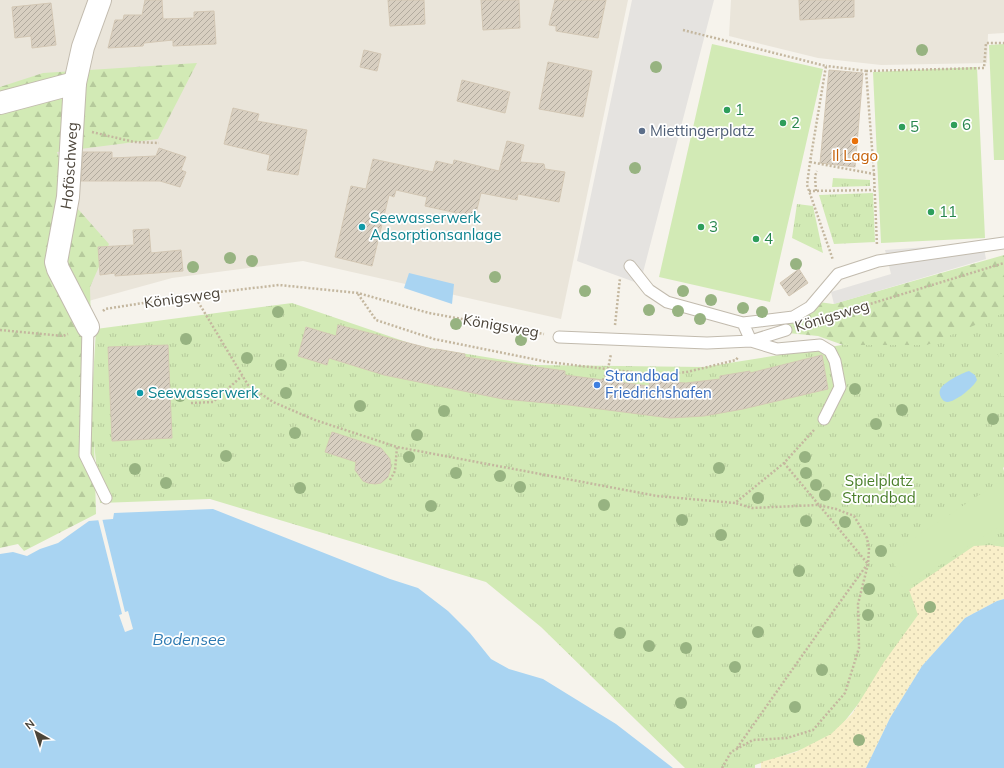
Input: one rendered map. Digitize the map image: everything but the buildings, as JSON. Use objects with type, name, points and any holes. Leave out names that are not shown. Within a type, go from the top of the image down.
[{"type":"street","name":"Hoföschweg","points":[[88,327],[58,269],[56,262],[68,197],[75,83],[83,47],[100,0]]},
{"type":"street","points":[[0,103],[75,83]]},
{"type":"lane","points":[[630,266],[649,290],[667,302],[743,323],[793,317],[810,307],[838,274],[878,261],[1004,243]]},
{"type":"lane","points":[[743,323],[748,342],[777,349],[820,345],[830,351],[835,361],[840,387],[824,419]]},
{"type":"lane","points":[[88,327],[85,455],[106,498]]},
{"type":"lane","name":"Königsweg","points":[[558,337],[706,343],[748,342],[786,330]]},
{"type":"path","points":[[683,30],[826,66],[866,71],[984,68],[986,43],[1004,43]]},
{"type":"path","points":[[826,66],[807,185],[838,274]]},
{"type":"path","points":[[866,71],[874,174],[878,261]]},
{"type":"path","points":[[72,127],[134,142],[159,143]]},
{"type":"path","points":[[810,162],[874,174]]},
{"type":"path","points":[[816,191],[815,176],[817,171]]},
{"type":"path","points":[[809,191],[874,190]]},
{"type":"path","name":"Königsweg","points":[[786,330],[1004,262]]},
{"type":"path","points":[[617,307],[620,276]]},
{"type":"path","name":"Königsweg","points":[[0,330],[63,336],[88,327],[106,309],[194,295],[279,285],[358,293],[429,313],[558,337]]},
{"type":"path","points":[[358,293],[376,320],[434,340],[548,362],[657,375],[687,372],[736,360],[748,342]]},
{"type":"path","points":[[194,295],[248,385],[273,402],[315,420],[397,447],[657,496],[736,502],[752,508],[818,505],[836,509],[854,516],[867,538],[869,549],[868,564],[858,604],[859,648],[845,693],[813,730],[787,738],[754,740],[731,752],[722,768]]},
{"type":"path","points":[[191,403],[213,402],[242,376]]},
{"type":"path","points":[[736,502],[784,463],[824,419]]},
{"type":"path","points":[[390,480],[395,471],[397,447]]},
{"type":"path","points":[[784,463],[868,564]]},
{"type":"path","points":[[737,749],[834,609],[868,564]]},
{"type":"shaded area","points":[[0,0],[628,0],[561,319],[303,261],[172,278],[74,305],[0,304]]},
{"type":"shaded area","name":"Miettingerplatz","points":[[632,0],[714,0],[640,284],[577,261]]},
{"type":"shaded area","points":[[731,0],[1004,0],[1004,33],[988,34],[987,63],[881,65],[818,58],[729,36]]},
{"type":"shaded area","points":[[983,243],[986,259],[834,304],[831,292],[891,274],[885,250]]},
{"type":"green space","points":[[712,44],[823,69],[770,302],[659,277]]},
{"type":"green space","points":[[1004,44],[1004,160],[994,160],[989,45]]},
{"type":"green space","points":[[197,63],[158,139],[57,152],[78,209],[109,244],[90,287],[96,514],[24,551],[18,544],[0,548],[0,87],[43,73]]},
{"type":"green space","points":[[977,67],[985,238],[881,243],[873,72]]},
{"type":"green space","points":[[833,178],[870,180],[870,186],[832,187]]},
{"type":"green space","points":[[873,193],[875,242],[834,244],[819,195]]},
{"type":"green space","points":[[797,204],[813,206],[823,253],[792,238]]},
{"type":"green space","points":[[1004,255],[1004,313],[927,345],[843,345],[818,336],[788,333],[788,322],[819,302],[833,304]]},
{"type":"green space","name":"Strandbad Friedrichshafen","points":[[292,303],[418,346],[534,365],[704,367],[917,333],[1004,305],[1004,590],[917,629],[830,740],[755,765],[755,768],[685,768],[541,627],[486,582],[210,499],[100,503],[91,412],[96,329]]},
{"type":"green space","points":[[998,354],[1004,354],[1004,396],[1001,396]]},
{"type":"green space","points":[[1004,483],[1004,523],[908,586],[888,555],[996,484]]},
{"type":"sand","points":[[990,545],[1004,547],[1004,599],[997,601],[965,618],[922,666],[890,718],[866,768],[761,768],[761,762],[796,752],[831,734],[852,714],[884,662],[918,615],[909,590],[974,546]]},
{"type":"water","points":[[409,273],[454,284],[452,304],[404,288]]},
{"type":"water","points":[[969,371],[975,375],[977,380],[974,385],[954,400],[949,402],[944,401],[941,398],[940,390],[944,384]]},
{"type":"water","name":"Bodensee","points":[[213,509],[390,579],[418,588],[448,611],[470,633],[491,659],[509,669],[543,679],[616,724],[673,768],[0,768],[0,554],[13,552],[27,556],[40,549],[58,543],[89,521],[113,519],[114,513]]},
{"type":"water","points":[[1004,599],[1004,768],[866,768],[890,718],[922,666],[965,618],[997,601]]},
{"type":"pier","points":[[102,518],[125,612],[128,611],[133,629],[125,632],[119,615],[122,614],[98,519]]},
{"type":"place","name":"1","points":[[727,110]]},
{"type":"place","name":"2","points":[[783,123]]},
{"type":"place","name":"6","points":[[954,125]]},
{"type":"place","name":"5","points":[[902,127]]},
{"type":"place","name":"Miettingerplatz","points":[[642,131]]},
{"type":"place","name":"Il Lago","points":[[855,141]]},
{"type":"place","name":"11","points":[[931,212]]},
{"type":"place","name":"Seewasserwerk Adsorptionsanlage","points":[[362,227]]},
{"type":"place","name":"3","points":[[701,227]]},
{"type":"place","name":"4","points":[[756,239]]},
{"type":"place","name":"Strandbad Friedrichshafen","points":[[597,385]]},
{"type":"place","name":"Seewasserwerk","points":[[140,393]]},
{"type":"park label","name":"Spielplatz Strandbad","points":[[879,490]]}]
